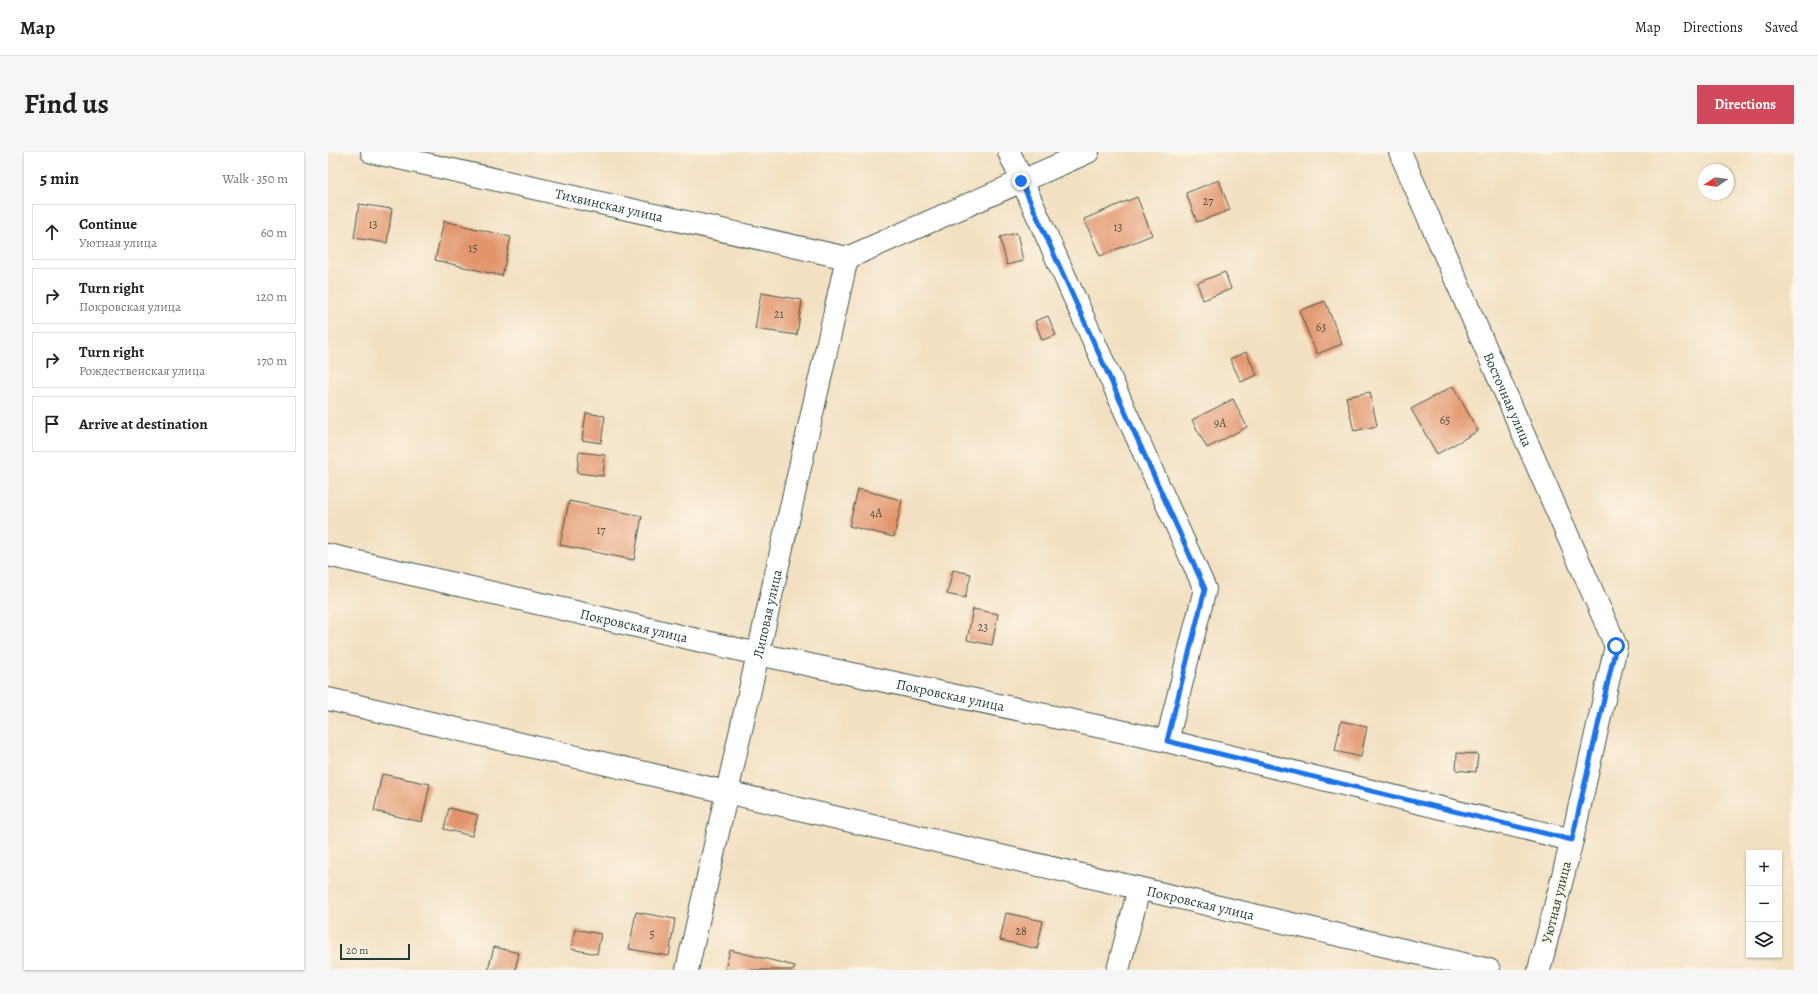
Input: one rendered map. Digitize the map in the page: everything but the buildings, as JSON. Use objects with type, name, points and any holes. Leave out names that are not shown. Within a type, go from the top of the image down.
[{"type":"street","name":"Тихвинская улица","points":[[372,152],[454,161],[847,258]]},
{"type":"street","points":[[1009,152],[1205,589],[1167,741]]},
{"type":"street","points":[[847,258],[1088,152]]},
{"type":"street","name":"Восточная улица","points":[[1400,152],[1616,646]]},
{"type":"street","name":"Липовая улица","points":[[687,970],[847,258]]},
{"type":"street","name":"Покровская улица","points":[[328,555],[758,654],[1167,741],[1572,840]]},
{"type":"street","name":"Уютная улица","points":[[1539,970],[1572,840],[1616,646]]},
{"type":"street","name":"Покровская улица","points":[[329,703],[727,792],[1489,970]]},
{"type":"street","points":[[1118,970],[1139,889]]},
{"type":"route","points":[[1021,181],[1205,589],[1167,741],[1572,840],[1616,646]]}]
